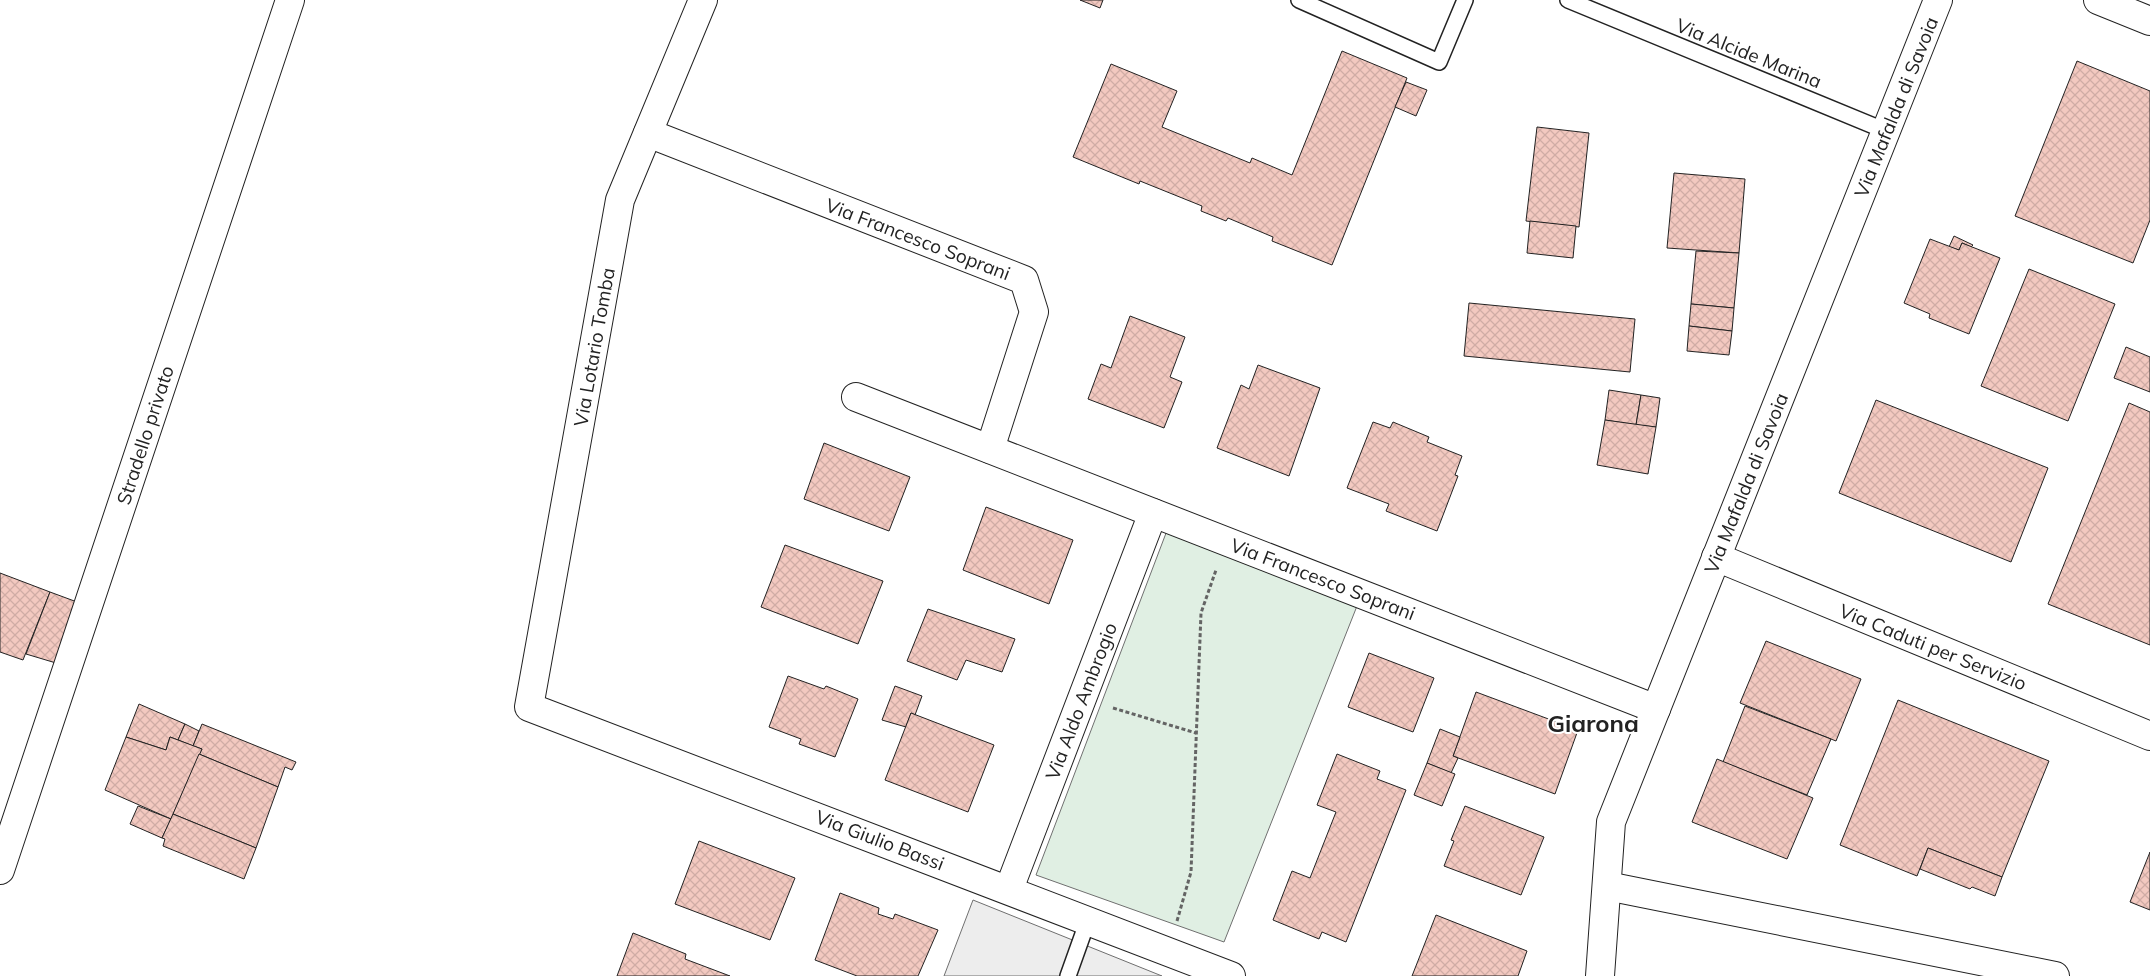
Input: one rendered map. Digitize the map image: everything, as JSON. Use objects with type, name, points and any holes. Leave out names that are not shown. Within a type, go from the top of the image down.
[{"type":"street","name":"Stradello privato","points":[[0,870],[290,0]]},
{"type":"street","name":"Via Lotario Tomba","points":[[529,706],[620,200],[703,0]]},
{"type":"street","name":"Via Mafalda di Savoia","points":[[1600,976],[1611,822],[1938,0]]},
{"type":"street","points":[[2098,0],[2150,21]]},
{"type":"street","name":"Via Francesco Soprani","points":[[648,133],[1024,280],[1034,312],[990,449]]},
{"type":"street","name":"Via Francesco Soprani","points":[[856,397],[1656,709]]},
{"type":"street","name":"Via Aldo Ambrogio","points":[[1009,890],[1153,513]]},
{"type":"street","name":"Via Caduti per Servizio","points":[[1716,557],[2150,736]]},
{"type":"street","name":"Via Giulio Bassi","points":[[529,706],[1231,976]]},
{"type":"street","points":[[1607,886],[2055,976]]},
{"type":"lane","points":[[1299,0],[1439,62],[1465,0]]},
{"type":"lane","name":"Via Alcide Marina","points":[[1568,0],[1886,131]]},
{"type":"lane","points":[[1068,976],[1088,920]]},
{"type":"path","points":[[1176,924],[1191,872],[1201,612],[1217,568]]},
{"type":"path","points":[[1107,706],[1196,733]]},
{"type":"green space","points":[[1171,520],[1357,606],[1224,942],[1036,875]]},
{"type":"shaded area","points":[[973,900],[1162,976],[944,976]]},
{"type":"building","points":[[1080,0],[1103,0],[1100,8]]},
{"type":"building","points":[[1342,51],[1407,78],[1332,265],[1272,241],[1273,237],[1228,218],[1226,221],[1201,211],[1202,206],[1140,181],[1139,184],[1073,157],[1111,64],[1177,91],[1162,127],[1250,163],[1252,158],[1292,175]]},
{"type":"building","points":[[2077,61],[2150,91],[2150,220],[2133,263],[2015,216]]},
{"type":"building","points":[[1406,82],[1427,90],[1416,116],[1395,107]]},
{"type":"building","points":[[1537,127],[1589,133],[1579,227],[1526,221]]},
{"type":"building","points":[[1674,173],[1745,179],[1739,253],[1667,248]]},
{"type":"building","points":[[1530,221],[1576,226],[1573,258],[1527,253]]},
{"type":"building","points":[[1954,236],[1973,245],[1971,247],[1962,243],[1959,250],[1949,247]]},
{"type":"building","points":[[1930,239],[1959,250],[1962,243],[2000,258],[1969,334],[1929,318],[1930,314],[1904,303]]},
{"type":"building","points":[[1696,251],[1739,253],[1734,308],[1691,304]]},
{"type":"building","points":[[2029,269],[2115,304],[2068,421],[1981,386]]},
{"type":"building","points":[[1469,303],[1635,319],[1630,372],[1464,356]]},
{"type":"building","points":[[1691,304],[1734,308],[1732,331],[1689,326]]},
{"type":"building","points":[[1130,316],[1185,337],[1170,377],[1182,382],[1164,428],[1088,399],[1101,364],[1111,368]]},
{"type":"building","points":[[1689,326],[1732,331],[1729,355],[1687,351]]},
{"type":"building","points":[[2126,347],[2150,357],[2150,392],[2114,378]]},
{"type":"building","points":[[1258,365],[1320,388],[1289,476],[1217,448],[1241,385],[1249,389]]},
{"type":"building","points":[[1609,390],[1641,395],[1636,425],[1605,420]]},
{"type":"building","points":[[1641,395],[1660,398],[1656,427],[1636,425]]},
{"type":"building","points":[[1876,400],[2048,468],[2011,562],[1839,493]]},
{"type":"building","points":[[2129,403],[2150,412],[2150,645],[2048,604]]},
{"type":"building","points":[[1605,420],[1656,427],[1648,474],[1597,465]]},
{"type":"building","points":[[1373,422],[1390,428],[1393,422],[1429,437],[1427,442],[1462,456],[1455,475],[1458,476],[1437,531],[1386,511],[1389,504],[1347,488]]},
{"type":"building","points":[[824,443],[910,477],[889,531],[804,499]]},
{"type":"building","points":[[986,507],[1073,540],[1049,604],[963,570]]},
{"type":"building","points":[[785,545],[883,581],[858,644],[761,607]]},
{"type":"building","points":[[0,573],[50,592],[23,660],[0,652]]},
{"type":"building","points":[[50,592],[77,602],[56,663],[26,654]]},
{"type":"building","points":[[928,609],[1015,639],[1002,672],[966,660],[957,680],[907,661]]},
{"type":"building","points":[[1766,641],[1861,679],[1836,741],[1740,703]]},
{"type":"building","points":[[1369,653],[1434,678],[1413,732],[1348,707]]},
{"type":"building","points":[[788,676],[824,689],[826,686],[858,699],[835,757],[799,744],[801,739],[769,727]]},
{"type":"building","points":[[895,686],[922,696],[915,715],[911,713],[906,727],[882,720]]},
{"type":"building","points":[[1476,692],[1578,730],[1555,794],[1453,756]]},
{"type":"building","points":[[1898,700],[2049,761],[2002,877],[1928,848],[1917,876],[1840,845]]},
{"type":"building","points":[[139,704],[185,724],[178,740],[170,737],[166,750],[126,737]]},
{"type":"building","points":[[1745,706],[1831,739],[1807,795],[1723,762]]},
{"type":"building","points":[[911,713],[994,745],[968,812],[885,780]]},
{"type":"building","points":[[185,724],[199,731],[193,746],[178,740]]},
{"type":"building","points":[[202,724],[296,762],[292,770],[285,767],[278,787],[199,754],[202,749],[193,746]]},
{"type":"building","points":[[1440,729],[1460,737],[1453,756],[1458,758],[1451,773],[1427,763]]},
{"type":"building","points":[[126,737],[166,750],[170,737],[202,749],[171,819],[105,790]]},
{"type":"building","points":[[199,754],[278,787],[256,848],[173,814]]},
{"type":"building","points":[[1337,754],[1380,771],[1377,779],[1406,790],[1346,942],[1322,932],[1319,939],[1273,920],[1292,871],[1310,878],[1336,812],[1317,805]]},
{"type":"building","points":[[1717,759],[1813,798],[1787,859],[1692,822]]},
{"type":"building","points":[[1427,763],[1455,774],[1442,806],[1414,795]]},
{"type":"building","points":[[138,806],[171,819],[162,838],[130,824]]},
{"type":"building","points":[[1465,806],[1544,837],[1521,895],[1444,866],[1454,841],[1451,840]]},
{"type":"building","points":[[173,814],[256,848],[244,879],[163,846],[165,839],[162,838]]},
{"type":"building","points":[[699,841],[795,878],[770,940],[675,904]]},
{"type":"building","points":[[1928,848],[2002,877],[1995,896],[1972,887],[1970,889],[1920,869]]},
{"type":"building","points":[[2150,852],[2150,910],[2130,902]]},
{"type":"building","points":[[840,893],[879,908],[878,914],[893,919],[895,914],[938,930],[918,976],[857,976],[815,960]]},
{"type":"building","points":[[1436,915],[1527,951],[1518,976],[1412,976]]},
{"type":"building","points":[[633,933],[686,954],[685,959],[730,976],[617,976]]},
{"type":"district","name":"Giarona","points":[[1593,724]]}]
